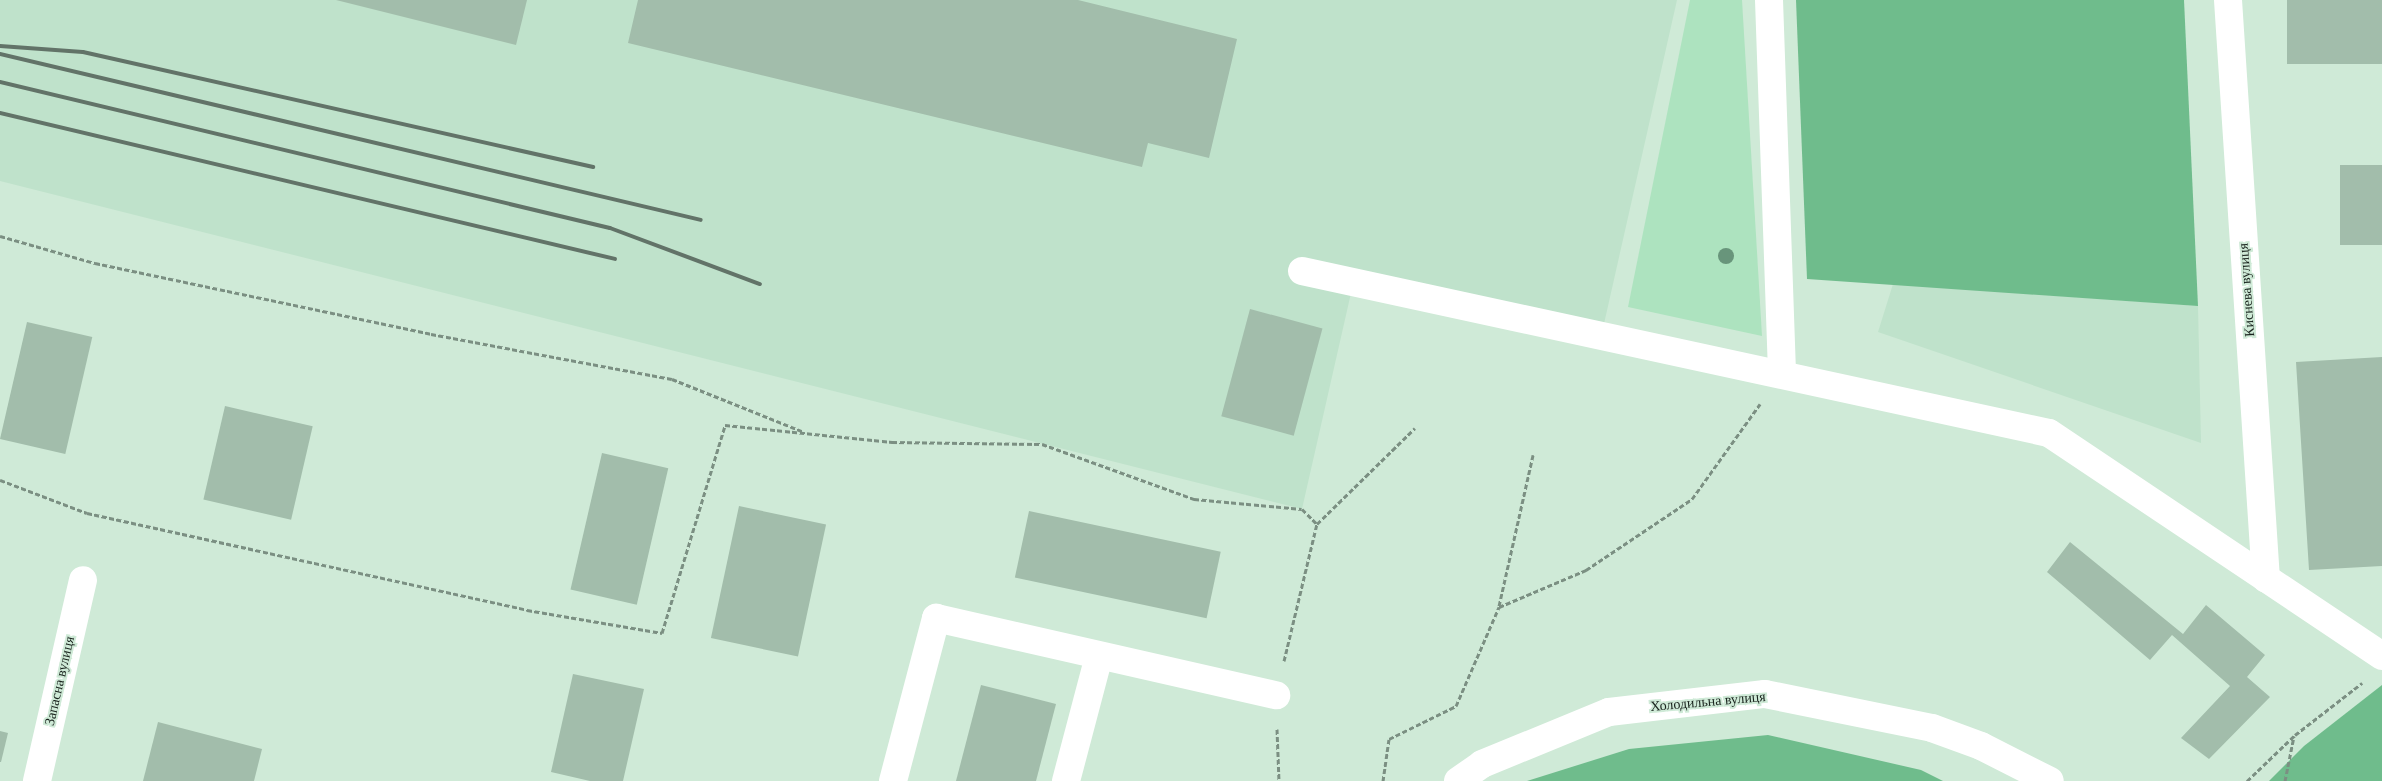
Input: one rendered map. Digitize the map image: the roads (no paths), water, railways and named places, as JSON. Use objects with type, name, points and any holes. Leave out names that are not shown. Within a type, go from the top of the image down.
[{"type":"street","points":[[1769,0],[1782,373]]},
{"type":"street","name":"Киснева вулиця","points":[[2228,0],[2266,579]]},
{"type":"street","points":[[1302,271],[1782,373],[1889,401],[2049,433],[2382,656]]},
{"type":"street","name":"Запасна вулиця","points":[[37,781],[83,580]]},
{"type":"street","points":[[893,781],[936,618],[1276,695]]},
{"type":"street","points":[[1066,781],[1099,656]]},
{"type":"street","name":"Холодильна вулиця","points":[[1458,781],[1482,764],[1609,712],[1765,694],[1932,728],[1981,746],[2050,781]]},
{"type":"railway","points":[[0,46],[83,52],[593,167]]},
{"type":"railway","points":[[0,54],[701,220]]},
{"type":"railway","points":[[0,82],[610,228],[760,284]]},
{"type":"railway","points":[[0,113],[615,259]]}]
